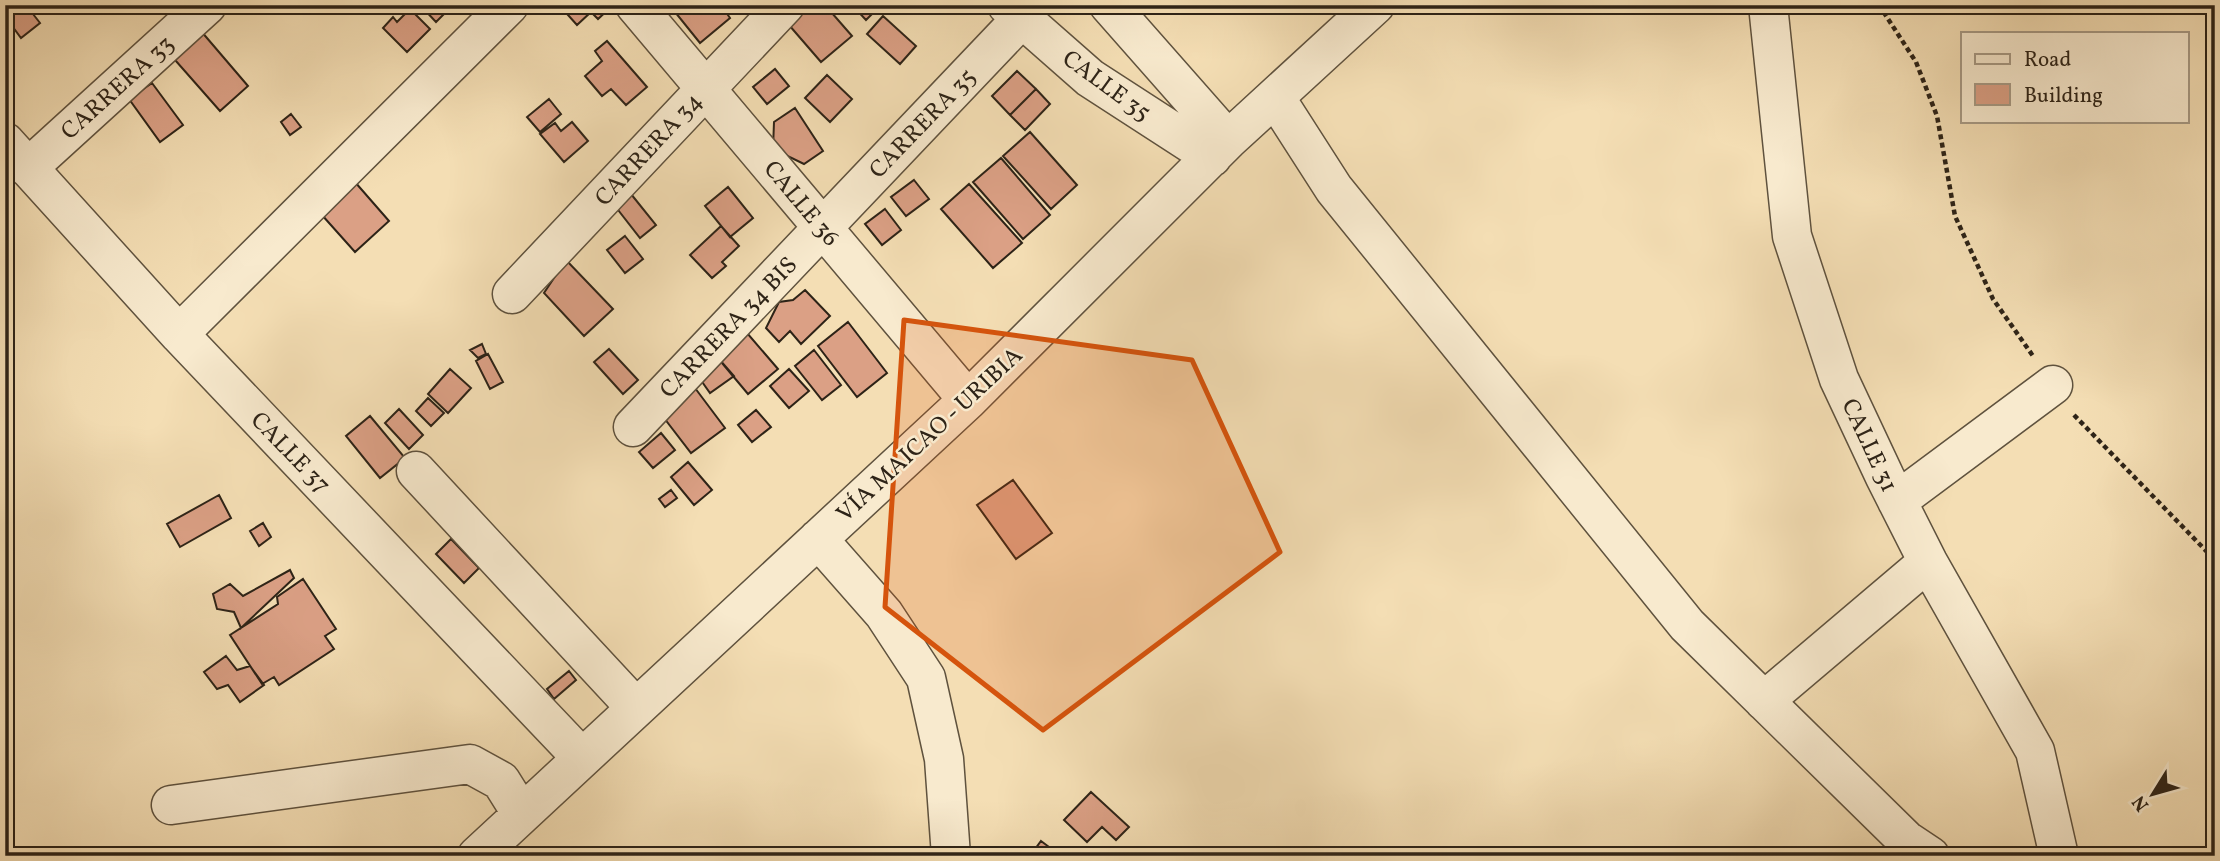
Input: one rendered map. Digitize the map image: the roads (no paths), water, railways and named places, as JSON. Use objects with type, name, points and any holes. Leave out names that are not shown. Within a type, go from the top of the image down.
[{"type":"street","name":"CARRERA 33","points":[[17,155],[207,5]]},
{"type":"street","points":[[179,334],[509,5]]},
{"type":"street","name":"CALLE 36","points":[[635,5],[968,400]]},
{"type":"street","name":"CARRERA 34","points":[[512,294],[785,5]]},
{"type":"street","name":"CALLE 35","points":[[1109,5],[1220,148]]},
{"type":"street","name":"CALLE 31","points":[[1768,5],[1792,236],[1839,379],[1928,562],[2035,751],[2059,856]]},
{"type":"street","name":"VÍA MAICAO - URIBIA","points":[[477,856],[968,400],[1220,148],[1372,6]]},
{"type":"street","name":"CALLE 35","points":[[1014,12],[1090,78],[1220,148]]},
{"type":"street","name":"CARRERA 35","points":[[822,227],[1014,12]]},
{"type":"street","points":[[1275,97],[1334,189],[1686,625],[1906,840],[1930,856]]},
{"type":"street","name":"CALLE 37","points":[[17,155],[179,334],[582,758]]},
{"type":"street","name":"CARRERA 34 BIS","points":[[633,427],[822,227]]},
{"type":"street","points":[[1897,501],[2053,385]]},
{"type":"street","points":[[416,471],[636,708]]},
{"type":"street","points":[[818,539],[884,614],[926,678],[944,760],[951,856]]},
{"type":"street","points":[[1764,701],[1928,562]]},
{"type":"street","points":[[171,805],[470,764],[501,781],[521,813]]}]
